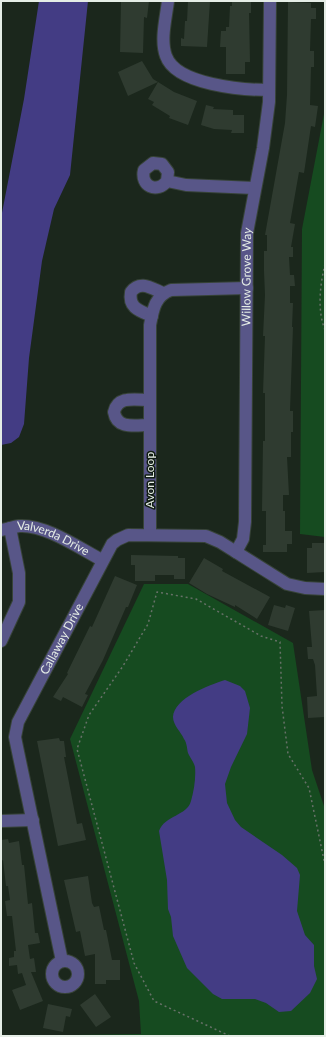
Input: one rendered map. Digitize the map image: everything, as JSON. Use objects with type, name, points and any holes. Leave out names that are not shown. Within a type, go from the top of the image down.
[{"type":"street","points":[[168,1],[164,47],[166,57],[171,65],[192,77],[220,86],[247,90],[269,90]]},
{"type":"street","name":"Willow Grove Way","points":[[236,552],[245,531],[247,233],[254,188],[264,140],[269,90],[270,1]]},
{"type":"street","points":[[167,181],[186,185],[254,188]]},
{"type":"street","points":[[152,316],[134,307],[131,303],[131,292],[137,286],[144,285],[163,293],[171,290],[246,288]]},
{"type":"street","name":"Avon Loop","points":[[150,534],[150,400],[152,316],[157,300],[163,293]]},
{"type":"street","points":[[150,400],[121,401],[116,405],[114,412],[117,422],[123,425],[150,425]]},
{"type":"street","name":"Valverda Drive","points":[[6,529],[19,526],[35,527],[49,532],[102,560]]},
{"type":"street","points":[[1,640],[19,602],[19,573],[6,529]]},
{"type":"street","name":"Callaway Drive","points":[[62,961],[17,747],[16,730],[18,722],[102,560],[112,544],[122,537],[150,534],[206,536],[236,552],[287,584],[305,588],[325,589]]},
{"type":"street","points":[[1,820],[33,820]]},
{"type":"path","points":[[325,264],[320,293],[321,318],[325,330]]},
{"type":"path","points":[[230,1036],[154,1001],[134,963],[77,749],[89,715],[123,666],[148,624],[157,592],[196,599],[261,636],[280,642],[282,706],[288,754],[309,788],[325,865]]},
{"type":"green space","points":[[325,83],[325,537],[300,534],[302,229],[324,114]]},
{"type":"green space","points":[[144,584],[188,584],[293,643],[312,770],[325,809],[325,1036],[4,1036],[141,1034],[139,1001],[70,739]]},
{"type":"shaded area","points":[[39,1],[88,1],[70,175],[54,209],[42,261],[29,358],[24,424],[19,437],[11,443],[1,445],[1,218],[24,99]]},
{"type":"shaded area","points":[[225,680],[240,686],[245,691],[250,708],[247,734],[231,767],[225,784],[227,803],[235,820],[241,827],[282,855],[297,868],[300,875],[297,911],[305,935],[314,945],[314,966],[317,979],[310,993],[291,1011],[279,1012],[266,1003],[255,999],[222,999],[213,994],[187,968],[173,936],[171,917],[168,909],[167,880],[159,831],[166,822],[189,806],[194,788],[195,771],[194,765],[188,753],[186,742],[176,726],[173,717],[179,704],[193,693]]},
{"type":"building","points":[[121,1],[149,1],[147,18],[144,17],[143,53],[120,52]]},
{"type":"building","points":[[188,1],[210,1],[207,47],[181,46],[181,38],[184,39],[185,21],[187,21]]},
{"type":"building","points":[[232,1],[251,1],[251,13],[249,13],[250,62],[245,62],[245,74],[226,74],[226,47],[220,47],[221,31],[226,31],[226,27],[229,27],[230,6],[232,6]]},
{"type":"building","points":[[288,2],[311,3],[311,8],[316,8],[316,19],[311,19],[310,51],[314,51],[314,67],[311,67],[310,105],[318,106],[315,127],[311,126],[304,173],[299,172],[290,223],[295,224],[291,247],[293,247],[293,257],[289,257],[290,275],[294,275],[295,286],[290,286],[290,303],[293,303],[290,411],[293,411],[293,432],[291,432],[291,457],[287,457],[289,495],[283,495],[283,511],[285,511],[285,531],[292,531],[292,544],[287,544],[287,552],[263,552],[263,545],[266,545],[266,511],[262,511],[263,441],[265,441],[265,393],[263,393],[265,336],[263,336],[265,295],[264,251],[267,251],[267,235],[265,235],[285,123],[287,95]]},
{"type":"building","points":[[142,61],[153,79],[158,82],[128,96],[118,72]]},
{"type":"building","points":[[158,82],[174,92],[197,101],[188,125],[169,118],[170,116],[152,105],[154,102],[148,99]]},
{"type":"building","points":[[206,105],[214,107],[213,109],[233,110],[233,115],[244,115],[244,133],[231,133],[232,130],[214,129],[201,125]]},
{"type":"building","points":[[312,543],[325,543],[325,572],[307,573],[307,548],[312,548]]},
{"type":"building","points":[[131,555],[178,556],[178,558],[185,558],[185,579],[174,579],[174,575],[155,575],[155,581],[135,581],[135,565],[131,565]]},
{"type":"building","points":[[204,558],[223,569],[222,571],[270,597],[257,619],[235,605],[235,607],[207,594],[189,583]]},
{"type":"building","points":[[115,576],[137,585],[128,607],[126,607],[103,660],[85,694],[88,695],[82,707],[63,697],[61,701],[53,697],[68,674],[67,673],[90,626],[92,627]]},
{"type":"building","points":[[274,605],[285,608],[286,605],[295,608],[288,631],[268,625]]},
{"type":"building","points":[[325,610],[325,717],[308,718],[307,697],[317,696],[315,665],[313,659],[308,659],[307,647],[312,647],[309,611]]},
{"type":"building","points":[[59,738],[60,741],[64,741],[66,757],[64,757],[77,824],[82,823],[86,840],[58,846],[37,741]]},
{"type":"building","points":[[8,839],[9,843],[19,841],[22,865],[24,865],[28,904],[32,903],[35,933],[38,933],[40,943],[28,945],[30,959],[34,958],[36,972],[31,972],[43,1001],[20,1010],[12,990],[26,985],[22,973],[18,974],[17,965],[9,966],[9,958],[14,957],[14,951],[16,951],[12,916],[7,916],[5,901],[10,900],[8,886],[6,886],[3,860],[1,861],[1,840]]},
{"type":"building","points":[[88,876],[92,903],[94,907],[99,906],[112,960],[120,960],[120,980],[106,980],[106,984],[95,984],[95,954],[85,956],[80,931],[76,932],[64,880]]},
{"type":"building","points":[[95,994],[111,1017],[96,1027],[80,1005]]},
{"type":"building","points":[[48,1004],[72,1009],[70,1017],[66,1016],[63,1032],[43,1028]]}]
